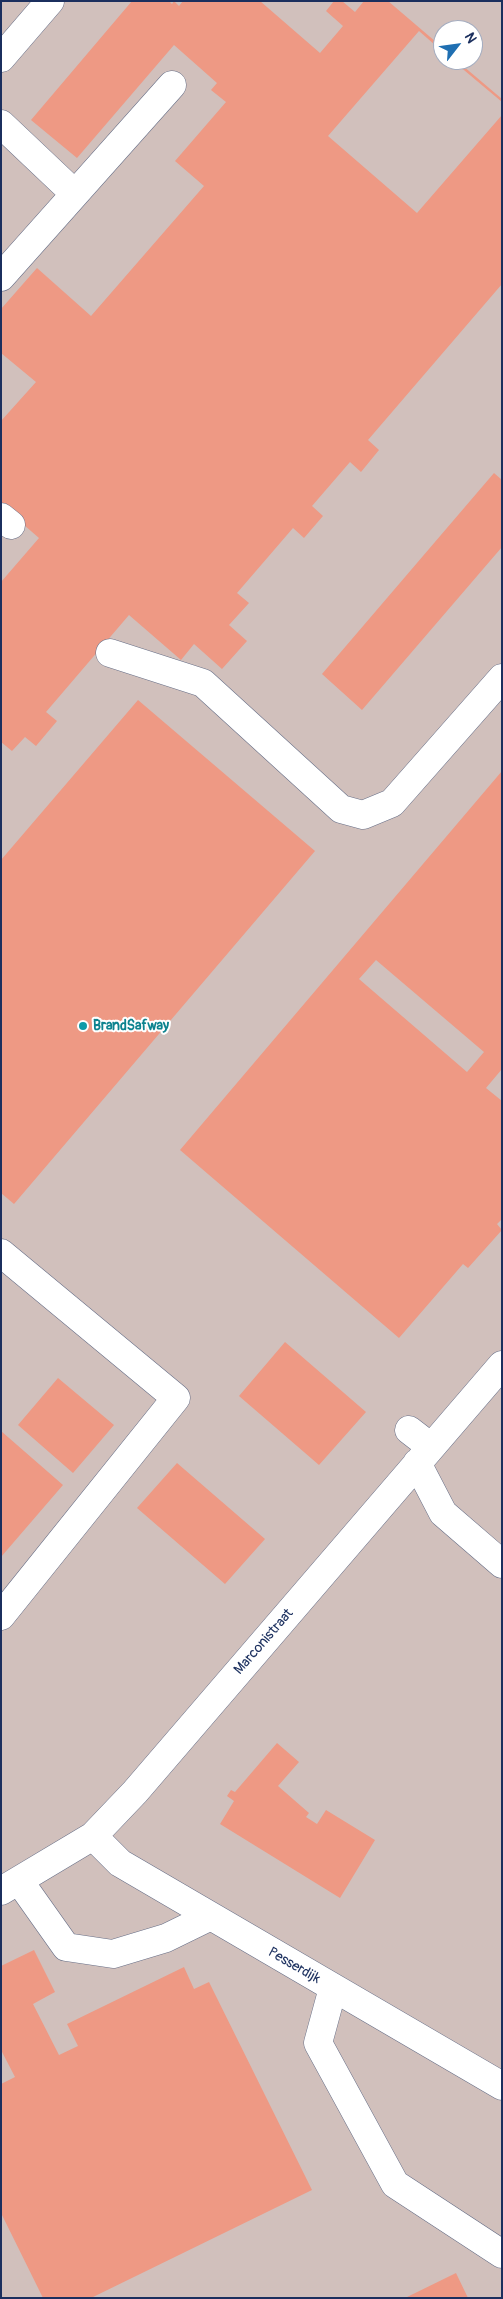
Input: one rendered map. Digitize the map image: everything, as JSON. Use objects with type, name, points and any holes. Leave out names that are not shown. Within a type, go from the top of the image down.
[{"type":"street","points":[[1,58],[50,1]]},
{"type":"street","points":[[1,277],[172,85]]},
{"type":"street","points":[[1,124],[75,194]]},
{"type":"street","points":[[110,653],[203,683],[341,809],[362,814],[392,803],[502,678]]},
{"type":"street","points":[[1,1253],[176,1398],[1,1616]]},
{"type":"street","name":"Marconistraat","points":[[10,1887],[93,1836],[135,1792],[502,1365]]},
{"type":"street","points":[[408,1430],[424,1455],[443,1513],[502,1564]]},
{"type":"street","name":"Pesserdijk","points":[[93,1836],[120,1863],[209,1917],[502,2086]]},
{"type":"street","points":[[10,1887],[66,1947],[113,1954],[166,1938],[209,1917]]},
{"type":"street","points":[[333,1988],[318,2043],[395,2184],[502,2254]]},
{"type":"shaded area","points":[[1,1],[502,1],[502,2298],[1,2298]]},
{"type":"building","points":[[132,1],[169,1],[172,4],[174,1],[179,6],[183,1],[260,1],[320,53],[343,26],[326,11],[334,1],[342,1],[355,12],[364,1],[388,1],[433,39],[433,43],[419,31],[328,136],[417,213],[502,115],[502,284],[368,440],[379,450],[361,472],[350,462],[312,506],[323,516],[304,538],[293,528],[237,593],[249,603],[229,625],[247,641],[222,669],[194,644],[181,660],[129,615],[46,712],[57,721],[36,746],[25,737],[12,751],[1,742],[1,582],[39,538],[1,505],[1,421],[36,382],[1,353],[1,309],[37,268],[91,316],[204,186],[175,161],[226,102],[211,90],[217,83],[174,45],[77,158],[31,120]]},
{"type":"building","points":[[464,70],[468,70],[502,99],[502,102]]},
{"type":"building","points":[[494,473],[502,480],[502,547],[362,710],[322,674]]},
{"type":"building","name":"BrandSafway","points":[[138,700],[315,851],[14,1204],[1,1193],[1,860]]},
{"type":"building","points":[[502,771],[502,1069],[486,1088],[502,1101],[502,1219],[497,1224],[502,1230],[468,1268],[463,1264],[399,1338],[180,1150]],"holes":[[[376,960],[484,1052],[467,1072],[359,979]]]},
{"type":"building","points":[[285,1342],[366,1412],[319,1465],[239,1396]]},
{"type":"building","points":[[58,1378],[114,1425],[73,1473],[18,1425]]},
{"type":"building","points":[[1,1431],[63,1485],[1,1557]]},
{"type":"building","points":[[177,1463],[265,1539],[225,1584],[137,1508]]},
{"type":"building","points":[[277,1743],[299,1762],[278,1786],[309,1813],[306,1817],[317,1824],[326,1810],[375,1840],[340,1898],[220,1824],[234,1801],[227,1796],[231,1790],[235,1792]]},
{"type":"building","points":[[34,1950],[55,1992],[33,2004],[59,2055],[78,2046],[67,2024],[184,1967],[194,1989],[209,1982],[312,2190],[91,2298],[43,2298],[1,2213],[1,2084],[15,2077],[1,2050],[1,1966]]},
{"type":"building","points":[[456,2273],[468,2298],[405,2298]]},
{"type":"place","name":"BrandSafway","points":[[83,1026]]}]
